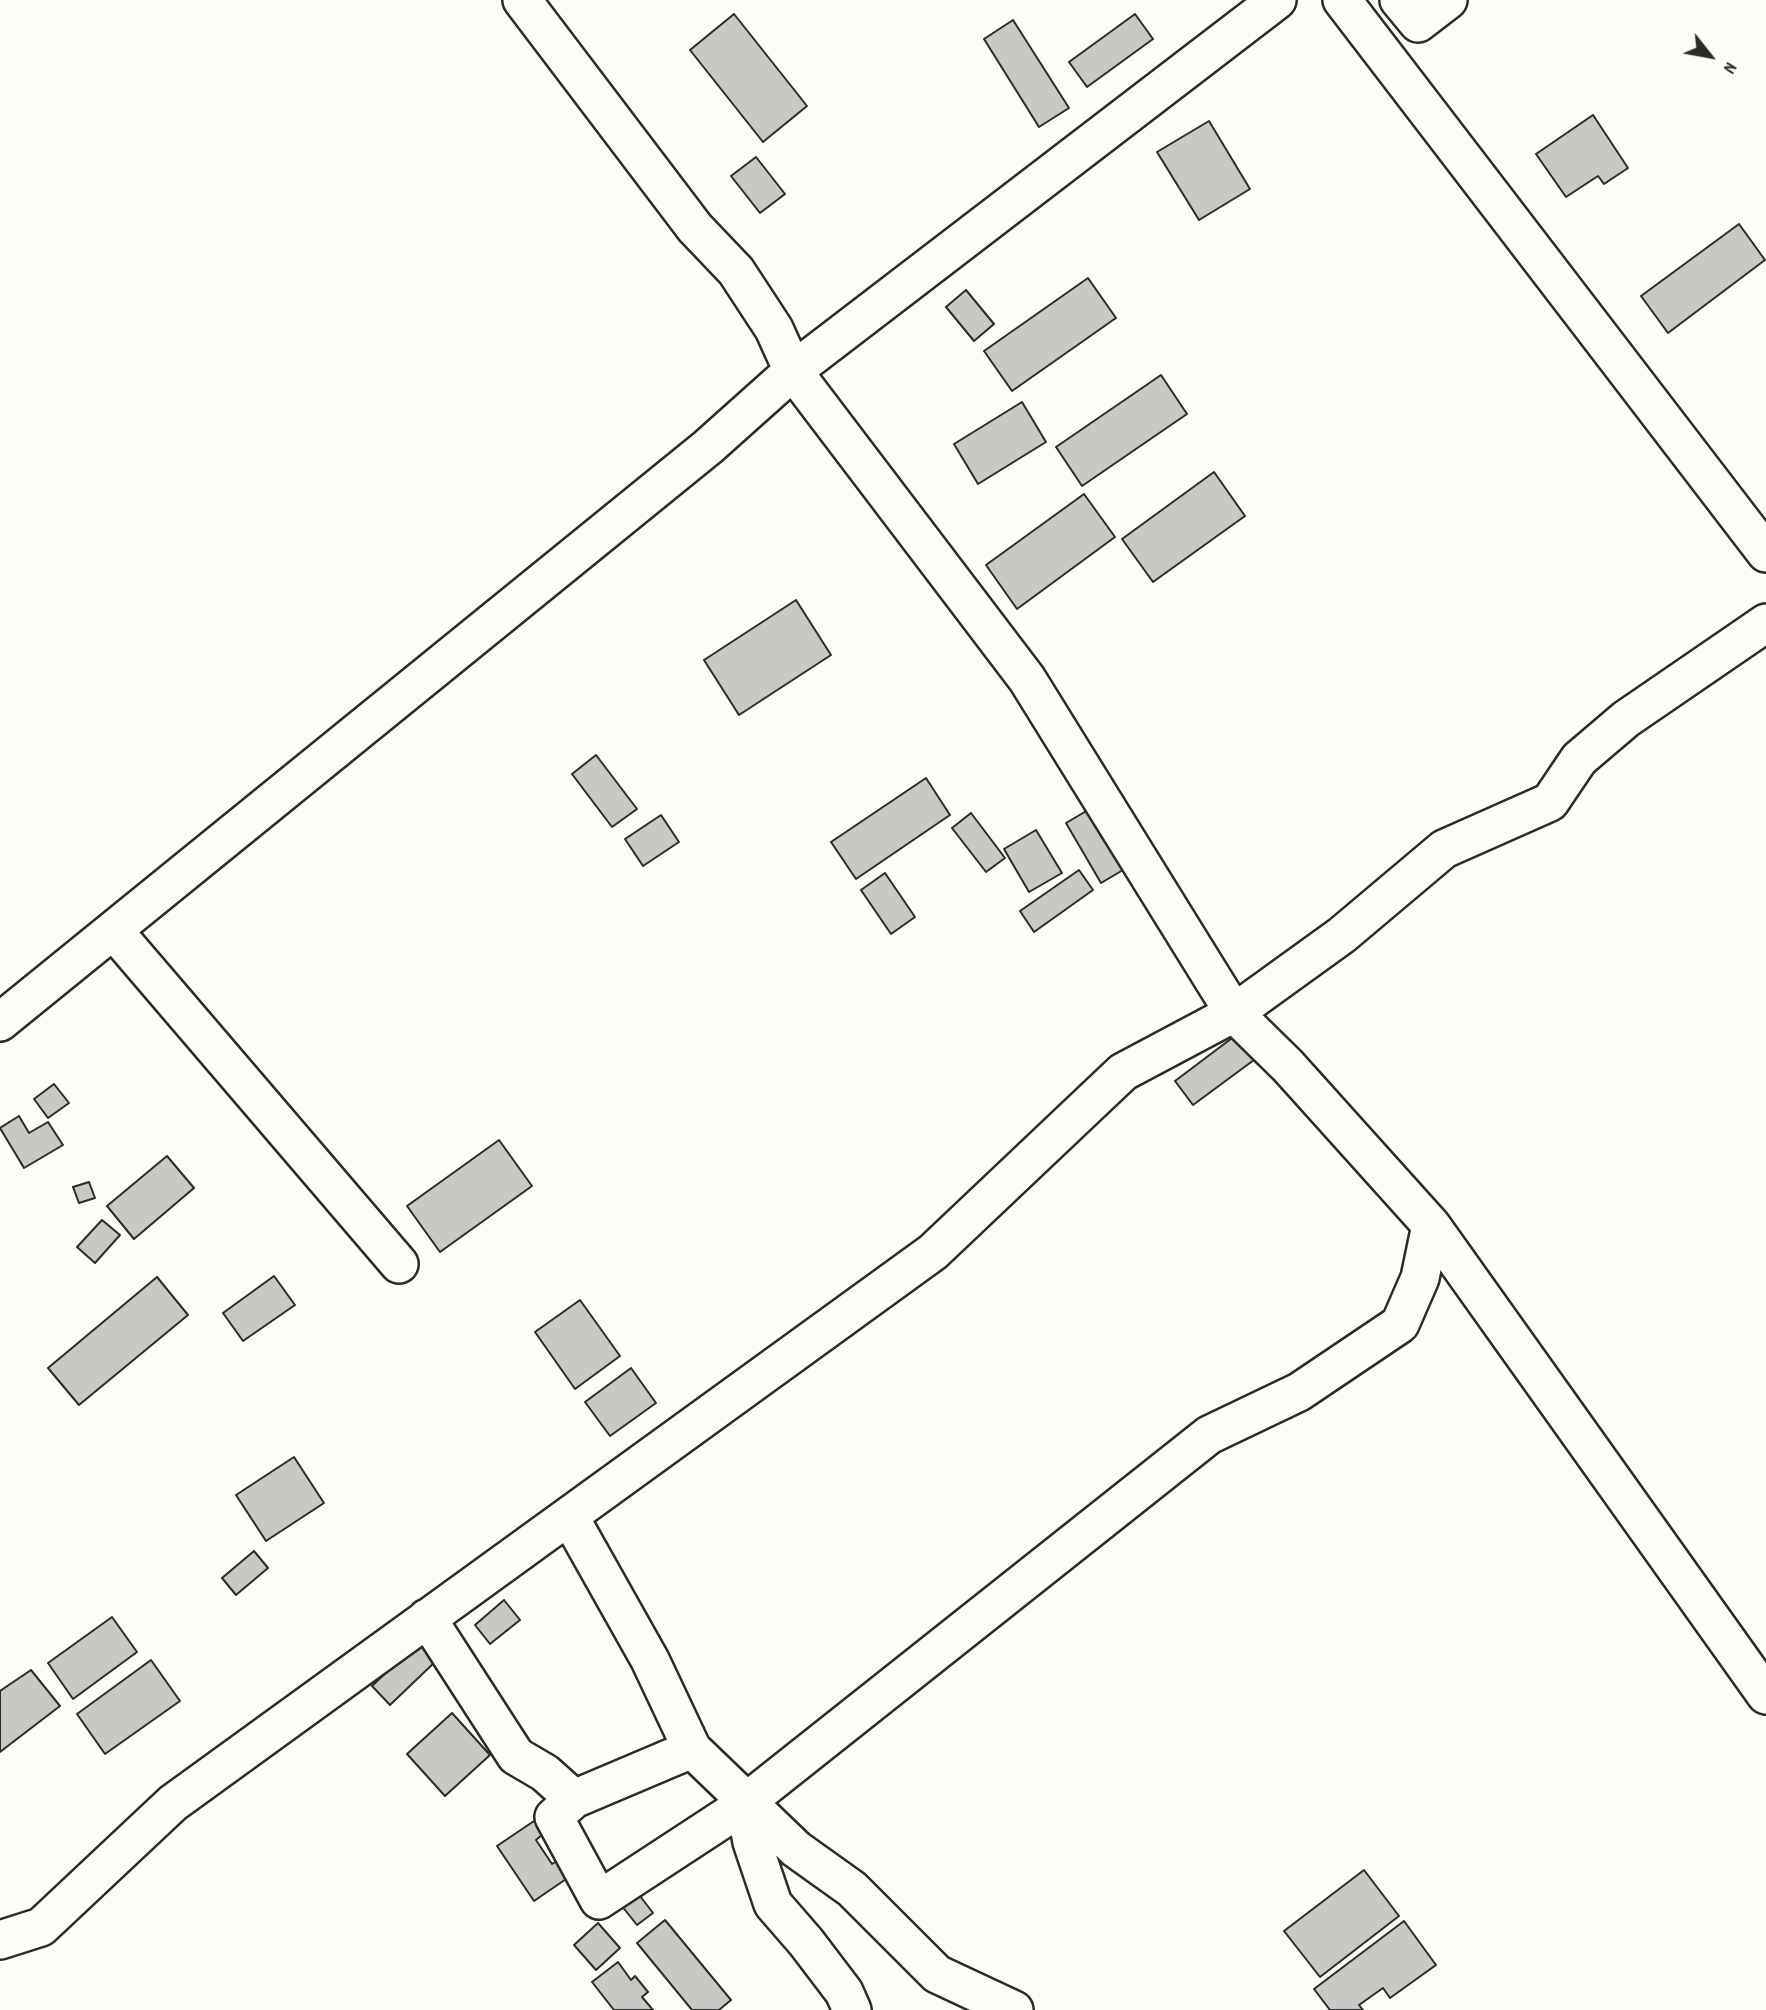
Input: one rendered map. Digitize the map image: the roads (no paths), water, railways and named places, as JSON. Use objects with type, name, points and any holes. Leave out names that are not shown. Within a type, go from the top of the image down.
[{"type":"street","points":[[522,0],[695,228],[736,271],[774,329],[793,371],[1027,679],[1234,1013],[1288,1066],[1431,1225],[1766,1695]]},
{"type":"street","points":[[0,1022],[281,791],[708,447],[793,371],[1277,0]]},
{"type":"street","points":[[1342,0],[1766,553]]},
{"type":"street","points":[[1399,0],[1418,23],[1448,0]]},
{"type":"street","points":[[0,1940],[41,1927],[173,1803],[933,1252],[1123,1072],[1234,1013],[1342,935],[1444,849],[1550,802],[1579,760],[1626,719],[1766,623]]},
{"type":"street","points":[[114,931],[399,1264]]},
{"type":"street","points":[[692,1749],[574,1799],[554,1817],[599,1900],[745,1803],[1209,1435],[1299,1392],[1400,1324],[1420,1278],[1431,1225]]},
{"type":"street","points":[[569,1516],[650,1660],[692,1749],[745,1803],[796,1849],[852,1889],[937,1974],[1014,2010]]},
{"type":"street","points":[[427,1618],[516,1756],[545,1773],[574,1799]]},
{"type":"street","points":[[745,1803],[752,1842],[773,1904],[844,1992],[852,2010]]}]
